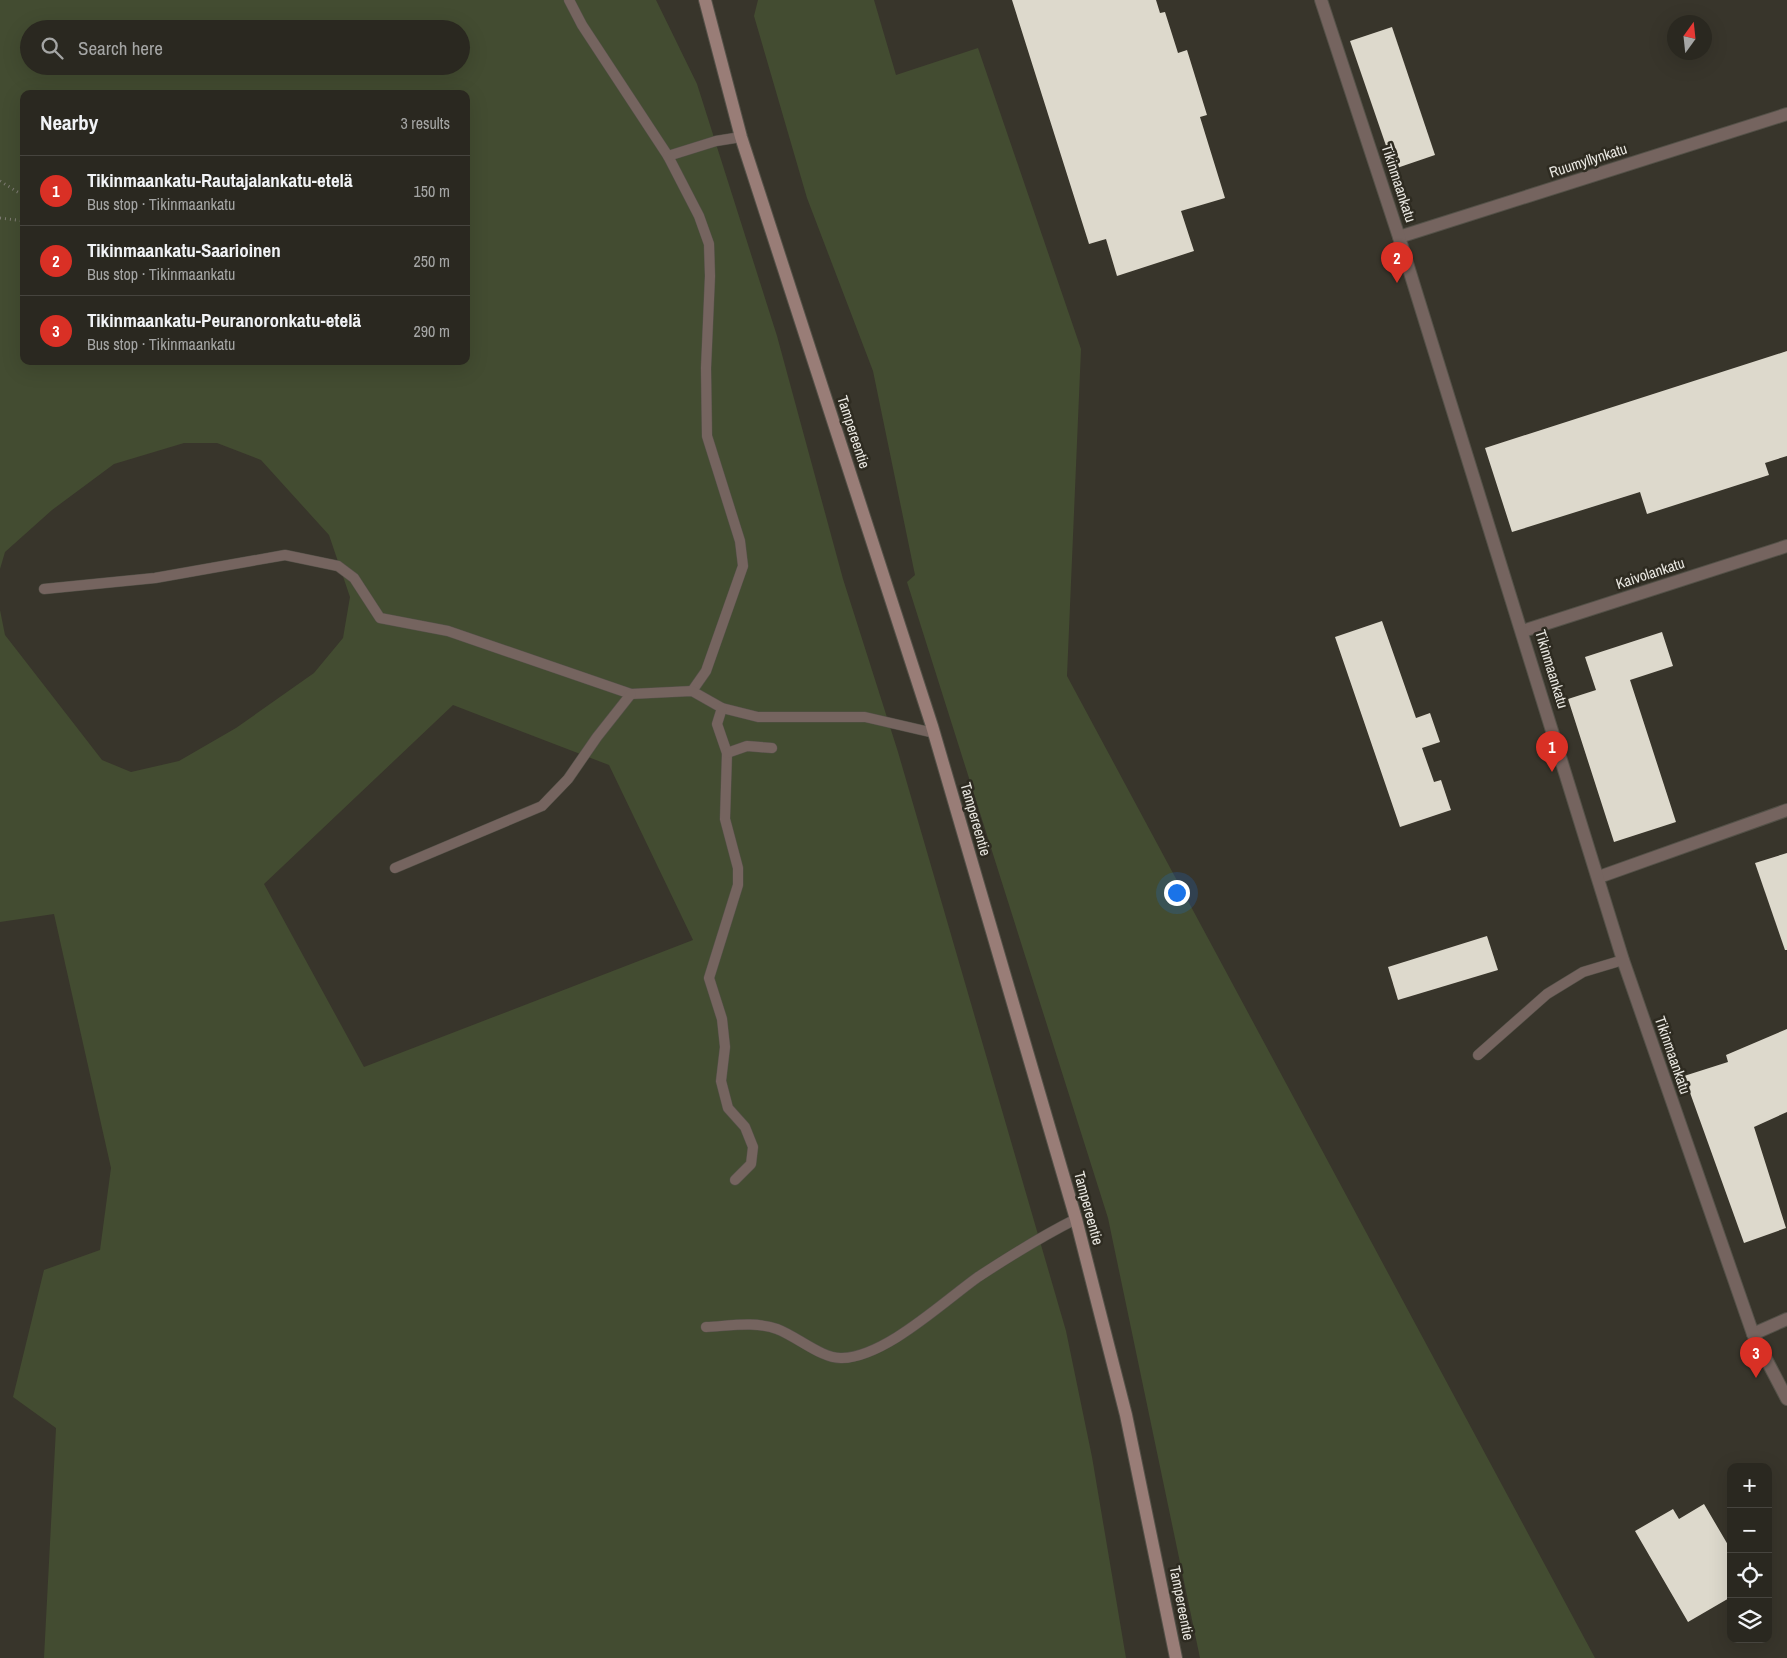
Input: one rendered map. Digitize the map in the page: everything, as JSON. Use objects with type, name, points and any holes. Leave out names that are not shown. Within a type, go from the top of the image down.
[{"type":"main road","name":"Tampereentie","points":[[705,0],[741,138],[934,733],[1076,1219],[1126,1415],[1176,1658]]},
{"type":"street","name":"Tikinmaankatu","points":[[1321,0],[1400,237],[1599,877],[1623,960],[1753,1334],[1787,1399]]},
{"type":"street","name":"Ruumyllynkatu","points":[[1400,237],[1787,114]]},
{"type":"street","name":"Kaivolankatu","points":[[1523,631],[1787,546]]},
{"type":"street","points":[[1599,877],[1787,810]]},
{"type":"street","points":[[1753,1334],[1787,1319]]},
{"type":"lane","points":[[569,0],[582,25],[668,156],[699,216],[709,244],[706,436],[740,541],[743,566],[706,671],[692,691]]},
{"type":"lane","points":[[668,156],[716,141],[741,138]]},
{"type":"lane","points":[[44,589],[155,578],[285,555],[338,566],[354,578],[380,618],[448,631],[631,694],[692,691],[722,708],[758,717],[865,718],[934,733]]},
{"type":"lane","points":[[395,868],[542,806],[568,779],[596,737],[631,694]]},
{"type":"lane","points":[[722,708],[717,724],[726,753],[725,820],[738,868],[738,884],[709,978],[722,1019],[725,1047],[721,1081],[728,1108],[745,1127],[753,1147],[751,1164],[735,1180]]},
{"type":"lane","points":[[726,753],[747,746],[772,748]]},
{"type":"lane","points":[[1478,1056],[1547,994],[1583,972],[1623,960]]},
{"type":"lane","points":[[706,1327],[755,1325],[775,1328],[797,1337],[825,1356],[841,1358],[860,1356],[884,1345],[978,1277],[1045,1234],[1076,1219]]},
{"type":"path","points":[[0,181],[20,194]]},
{"type":"path","points":[[0,218],[20,221]]},
{"type":"green space","points":[[0,0],[656,0],[697,84],[777,336],[843,579],[898,752],[1066,1331],[1092,1457],[1126,1658],[44,1658],[56,1428],[13,1397],[44,1270],[100,1250],[111,1168],[54,914],[0,922],[0,610],[5,635],[102,760],[131,772],[179,761],[236,728],[314,673],[343,638],[350,597],[329,535],[261,460],[217,443],[184,443],[114,464],[52,510],[5,552],[0,569]],"holes":[[[453,705],[609,765],[693,940],[364,1067],[264,884]]]},
{"type":"green space","points":[[758,0],[874,0],[896,75],[978,48],[1081,349],[1067,676],[1595,1658],[1200,1658],[1108,1218],[907,582],[915,575],[873,371],[807,198],[754,16]]},
{"type":"building","points":[[1012,0],[1156,0],[1160,13],[1165,12],[1178,53],[1187,50],[1207,115],[1200,117],[1225,198],[1181,211],[1194,251],[1117,276],[1106,239],[1089,244]]},
{"type":"building","points":[[1392,27],[1435,155],[1394,169],[1350,41]]},
{"type":"building","points":[[1787,351],[1787,456],[1765,463],[1769,475],[1647,514],[1640,492],[1512,532],[1485,448]]},
{"type":"building","points":[[1382,621],[1416,718],[1430,713],[1440,742],[1422,748],[1434,782],[1441,780],[1451,810],[1400,827],[1335,637]]},
{"type":"building","points":[[1662,632],[1673,666],[1630,680],[1676,822],[1614,842],[1568,699],[1596,690],[1585,657]]},
{"type":"building","points":[[1787,853],[1787,950],[1785,950],[1755,863]]},
{"type":"building","points":[[1487,936],[1498,970],[1398,1000],[1388,967]]},
{"type":"building","points":[[1787,1029],[1787,1112],[1754,1127],[1786,1228],[1744,1243],[1684,1076],[1728,1062],[1726,1055]]},
{"type":"building","points":[[1704,1504],[1727,1543],[1727,1599],[1688,1622],[1635,1531],[1673,1509],[1679,1519]]},
{"type":"place","name":"Tikinmaankatu-Saarioinen","points":[[1397,283]]},
{"type":"place","name":"Tikinmaankatu-Rautajalankatu-etelä","points":[[1552,772]]},
{"type":"place","name":"Tikinmaankatu-Peuranoronkatu-etelä","points":[[1756,1378]]}]
